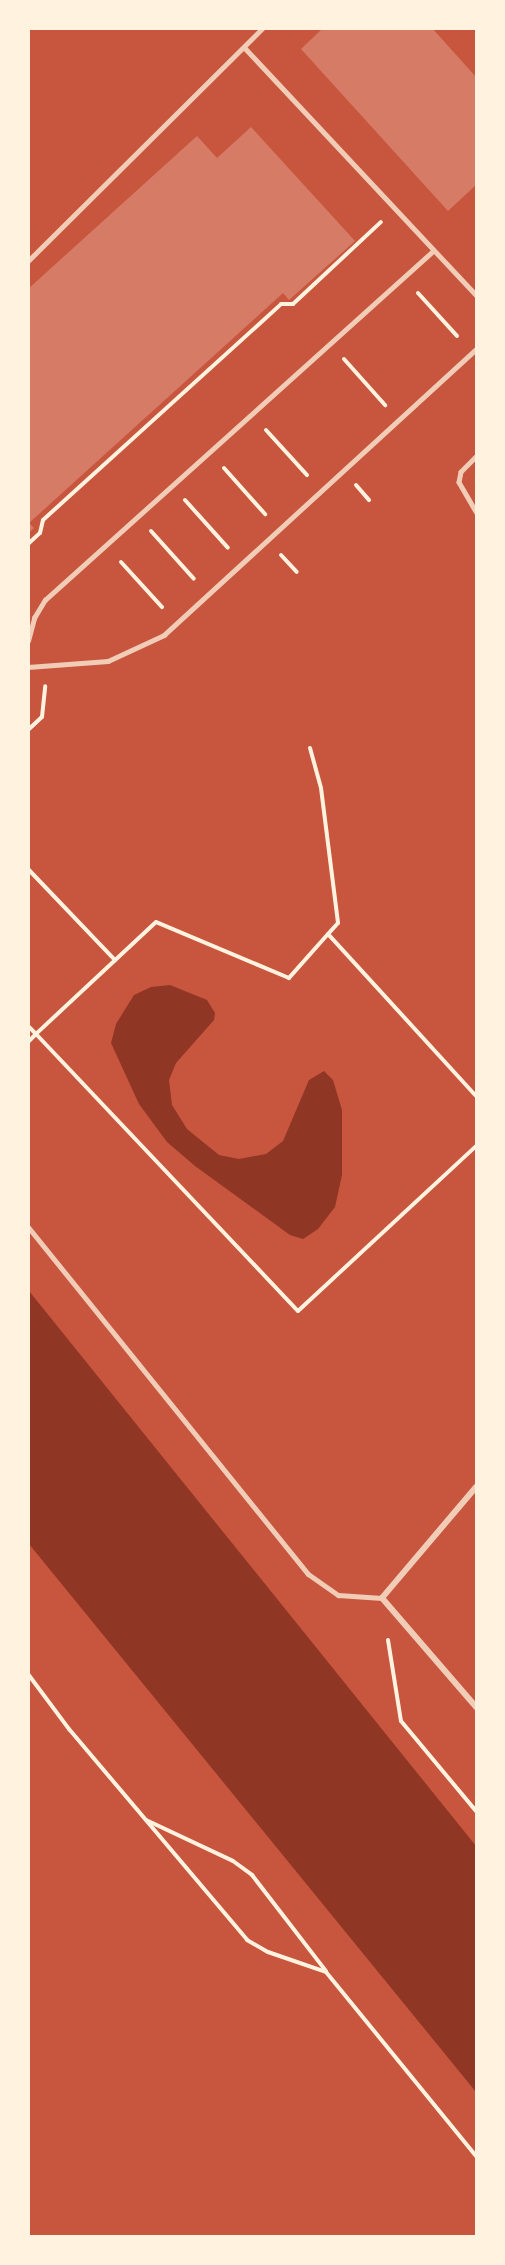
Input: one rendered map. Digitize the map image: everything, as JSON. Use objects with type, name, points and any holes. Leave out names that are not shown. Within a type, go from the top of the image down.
[{"type":"street","points":[[28,1227],[308,1574],[338,1594],[382,1598],[477,1707]]},
{"type":"street","points":[[382,1598],[477,1487]]},
{"type":"lane","points":[[28,261],[263,28]]},
{"type":"lane","points":[[245,48],[477,296]]},
{"type":"lane","points":[[28,641],[39,608],[172,484],[433,251]]},
{"type":"lane","points":[[28,667],[108,661],[164,635],[475,351]]},
{"type":"lane","points":[[477,457],[461,472],[459,482],[477,512]]},
{"type":"path","points":[[28,544],[40,533],[43,520],[281,304],[293,304],[395,210]]},
{"type":"path","points":[[403,277],[475,351]]},
{"type":"path","points":[[330,343],[398,421]]},
{"type":"path","points":[[251,413],[321,491]]},
{"type":"path","points":[[209,451],[279,530]]},
{"type":"path","points":[[172,484],[243,564]]},
{"type":"path","points":[[137,516],[209,595]]},
{"type":"path","points":[[105,545],[177,623]]},
{"type":"path","points":[[28,730],[42,717],[44,666]]},
{"type":"path","points":[[28,1042],[156,922],[289,978],[338,923],[321,788],[310,748]]},
{"type":"path","points":[[28,869],[115,960]]},
{"type":"path","points":[[328,934],[477,1096]]},
{"type":"path","points":[[28,1026],[298,1311],[477,1146]]},
{"type":"path","points":[[382,1598],[401,1721],[477,1811]]},
{"type":"path","points":[[28,1674],[144,1820],[247,1940],[268,1952],[326,1972]]},
{"type":"path","points":[[144,1820],[233,1861],[252,1875],[326,1972],[477,2156]]},
{"type":"shaded area","points":[[170,985],[207,1000],[215,1013],[214,1020],[176,1063],[169,1080],[172,1105],[187,1129],[219,1155],[239,1159],[266,1154],[283,1141],[309,1080],[324,1071],[333,1080],[342,1110],[342,1175],[335,1207],[318,1229],[303,1239],[290,1235],[195,1166],[167,1142],[139,1104],[111,1043],[116,1024],[134,995],[151,987]]},
{"type":"shaded area","points":[[29,1291],[476,1846],[476,2092],[29,1544]]},
{"type":"building","points":[[323,28],[432,28],[476,77],[476,185],[448,211],[301,49]]},
{"type":"building","points":[[251,127],[355,241],[289,300],[283,293],[29,523],[34,528],[28,533],[28,289],[197,136],[217,158]]}]
